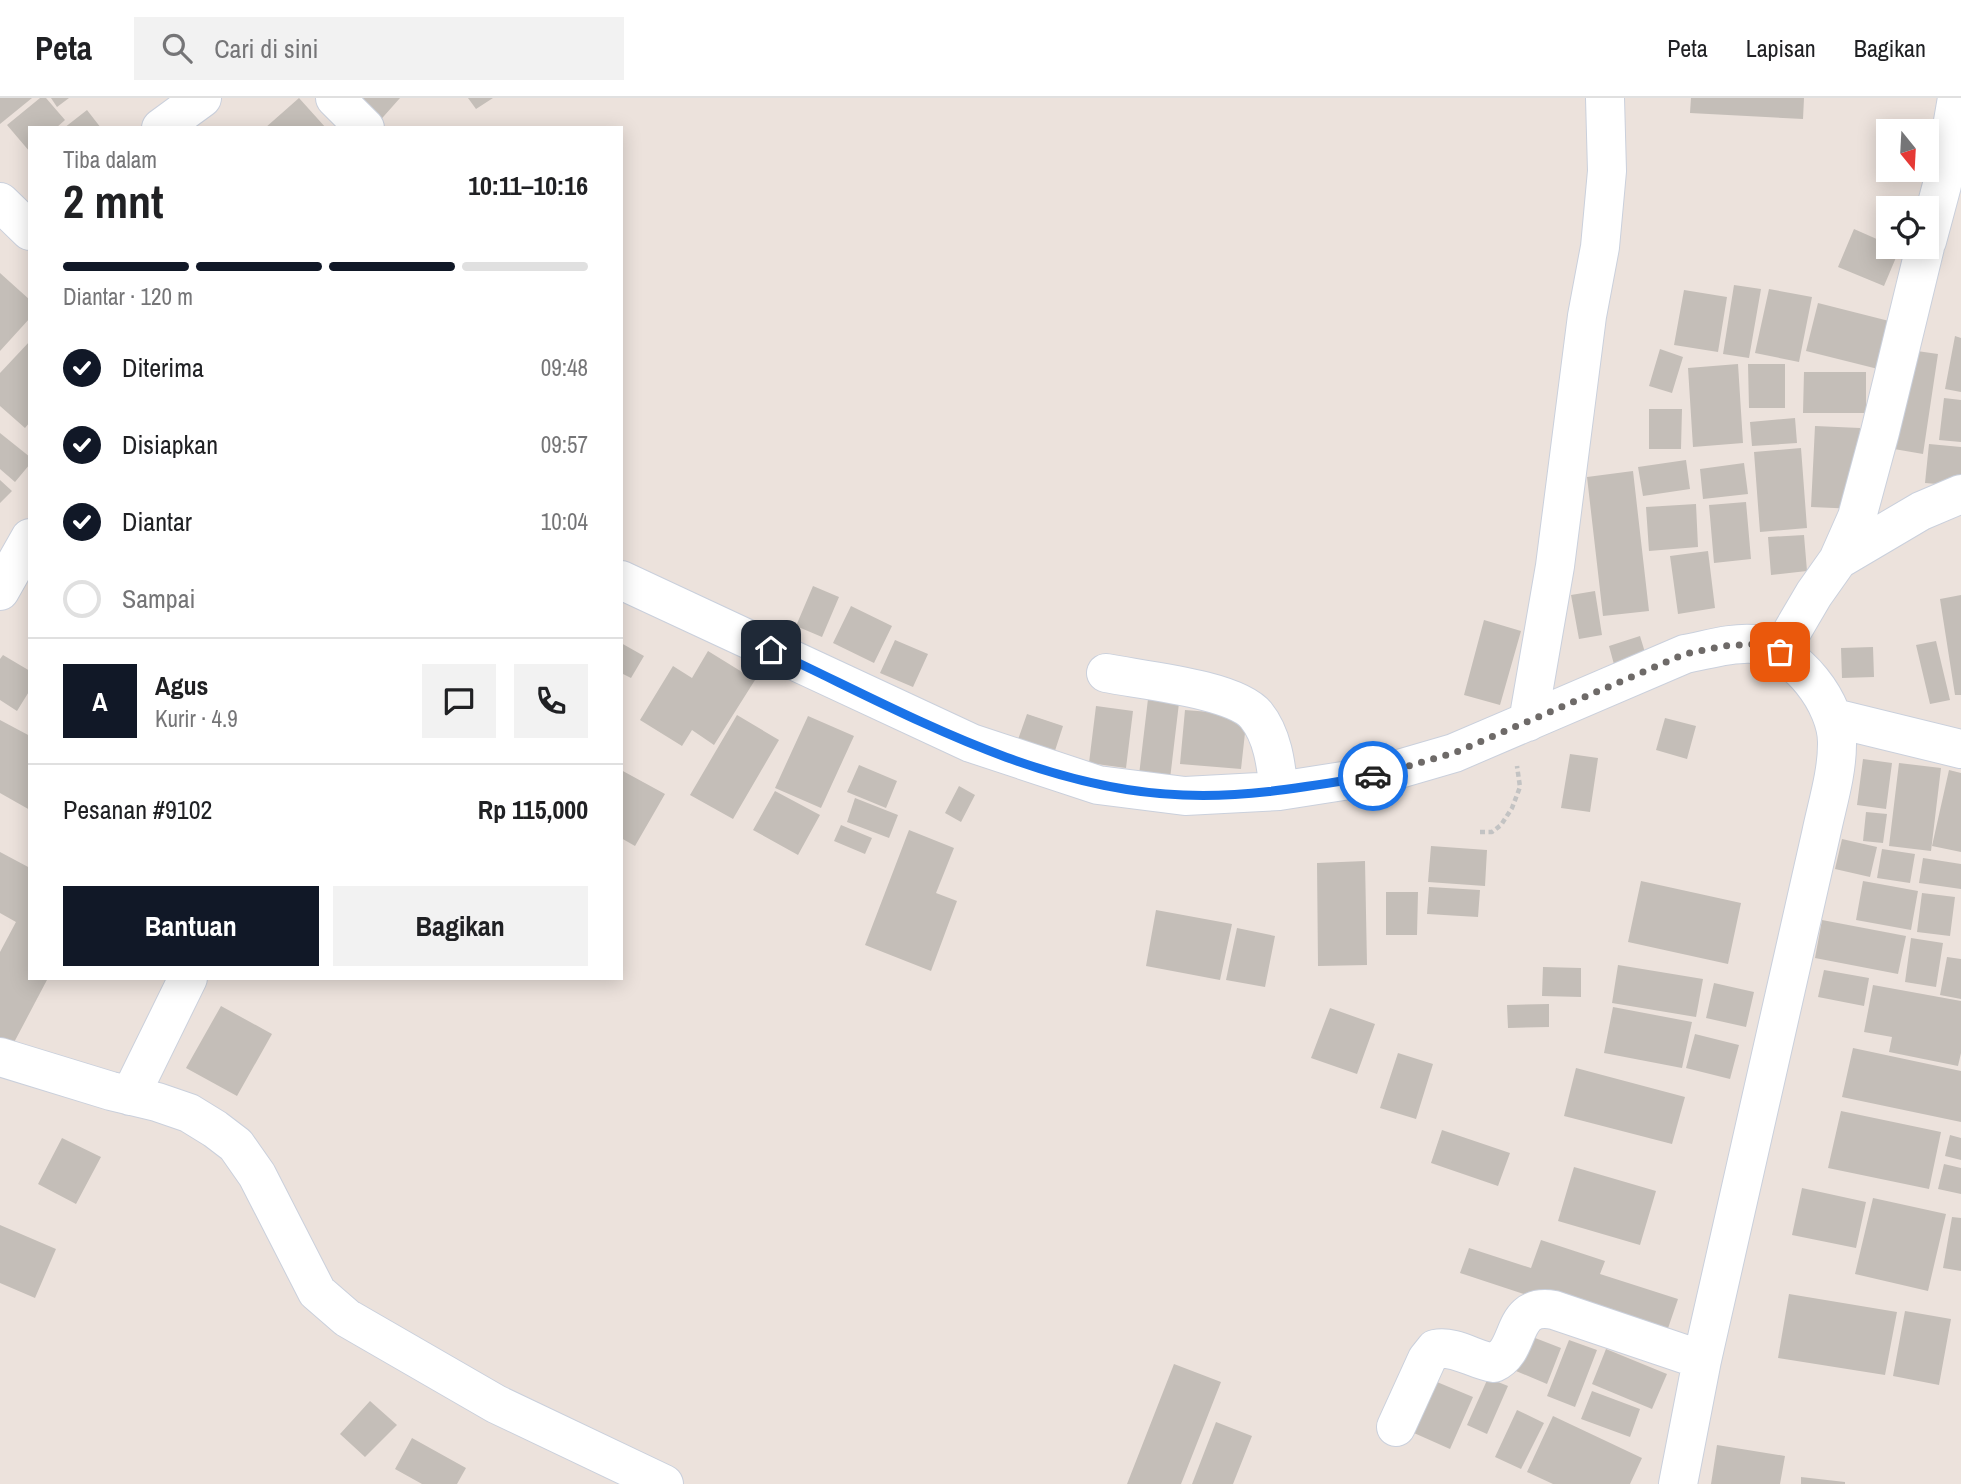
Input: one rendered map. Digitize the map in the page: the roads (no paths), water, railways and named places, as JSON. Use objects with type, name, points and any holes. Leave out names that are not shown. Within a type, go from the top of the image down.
[{"type":"street","points":[[164,126],[202,98]]},
{"type":"street","points":[[335,98],[363,126]]},
{"type":"street","points":[[1514,728],[1555,566],[1587,316],[1600,247],[1607,171],[1605,98]]},
{"type":"street","points":[[1939,196],[1958,98]]},
{"type":"street","points":[[0,202],[28,229]]},
{"type":"street","points":[[1780,652],[1814,594],[1838,560],[1857,517],[1922,259]]},
{"type":"street","points":[[1838,560],[1921,511],[1961,494]]},
{"type":"street","points":[[0,591],[28,542]]},
{"type":"street","points":[[623,581],[971,743],[1064,776],[1098,785],[1185,796],[1279,791],[1375,776],[1454,753],[1685,654],[1724,646],[1754,644],[1780,652],[1813,681],[1834,719],[1838,742],[1821,834],[1702,1360],[1678,1484]]},
{"type":"street","points":[[1106,673],[1224,696],[1246,705],[1256,715],[1270,740],[1279,791]]},
{"type":"street","points":[[1834,719],[1961,749]]},
{"type":"street","points":[[130,1096],[187,980]]},
{"type":"street","points":[[0,1057],[189,1113],[236,1145],[257,1175],[317,1292],[346,1318],[496,1404],[664,1484]]},
{"type":"street","points":[[1396,1426],[1427,1359],[1435,1349],[1443,1347],[1494,1363],[1504,1355],[1523,1318],[1534,1310],[1543,1308],[1702,1360]]}]
